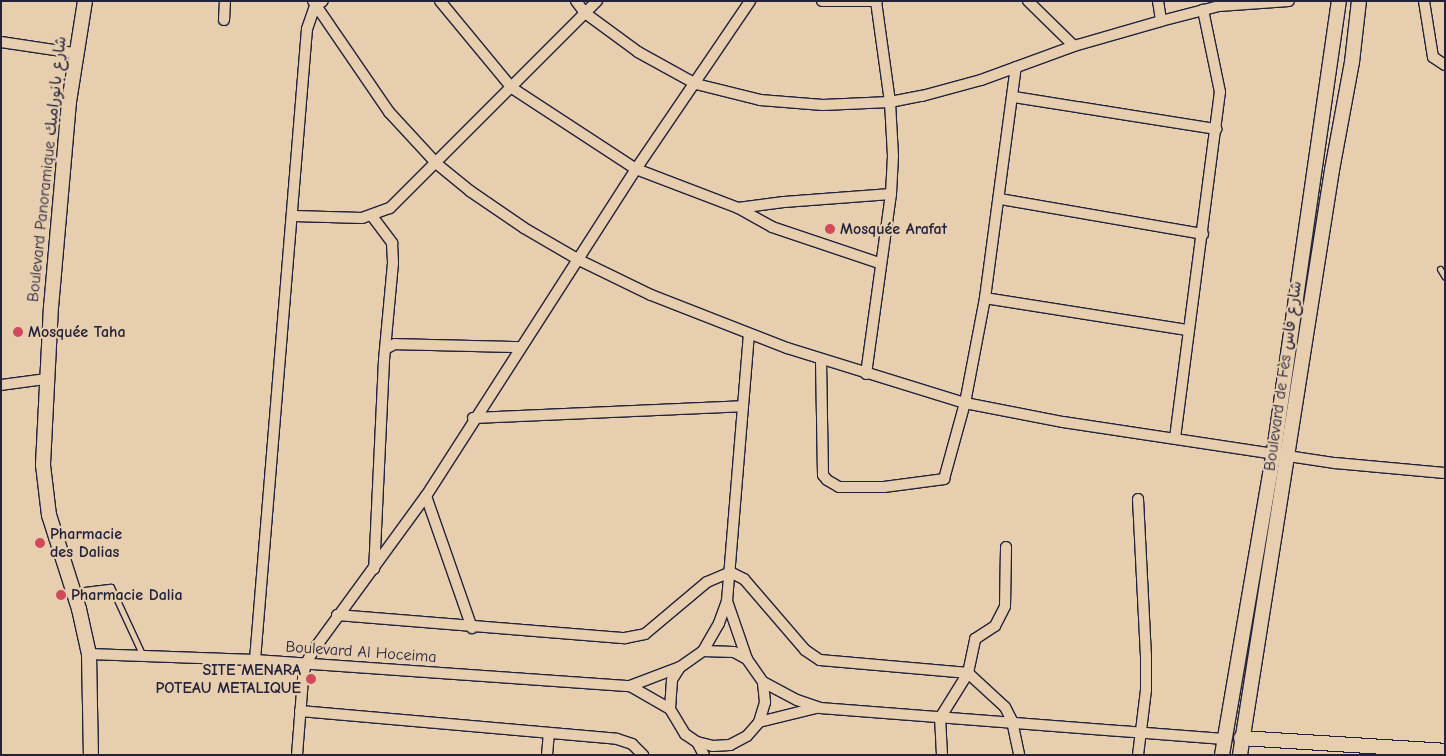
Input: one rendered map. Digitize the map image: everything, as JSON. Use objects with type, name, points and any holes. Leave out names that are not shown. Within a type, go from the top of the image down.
[{"type":"main road","name":"Boulevard Panoramique شارع بانوراميك","points":[[85,1],[75,53],[46,379],[43,465],[49,515],[73,591],[89,654],[91,755]]},
{"type":"main road","name":"Boulevard de Fès شارع فاس","points":[[1222,755],[1274,451],[1339,1]]},
{"type":"main road","name":"Boulevard de Fès شارع فاس","points":[[1240,755],[1289,454],[1332,170],[1352,62],[1359,1]]},
{"type":"main road","points":[[1242,738],[1445,750]]},
{"type":"street","points":[[224,20],[225,1]]},
{"type":"street","points":[[440,1],[512,88],[636,169],[738,208],[772,227],[879,264]]},
{"type":"street","points":[[576,1],[586,13],[638,52],[696,84],[760,100],[823,105],[890,102],[981,80],[1074,46],[1219,4],[1289,1]]},
{"type":"street","points":[[294,216],[372,216],[390,208],[437,164],[597,1]]},
{"type":"street","points":[[297,755],[306,663],[337,615],[374,570],[426,496],[519,346],[579,260],[636,169],[696,84],[750,1]]},
{"type":"street","points":[[822,1],[877,1],[890,102],[891,194],[879,264],[866,374]]},
{"type":"street","points":[[1028,1],[1074,46]]},
{"type":"street","points":[[1158,1],[1161,21]]},
{"type":"street","points":[[1424,1],[1434,57],[1445,65]]},
{"type":"street","points":[[317,3],[389,112],[437,164],[470,191],[579,260],[651,295],[749,335],[821,360],[966,404],[1175,438],[1274,451],[1336,463],[1445,473]]},
{"type":"street","points":[[255,660],[294,216],[307,29],[317,3]]},
{"type":"street","points":[[1175,438],[1220,92],[1203,10]]},
{"type":"street","points":[[1,42],[75,53]]},
{"type":"street","points":[[821,360],[823,475],[831,485],[884,487],[944,479],[966,404],[985,298],[1014,97],[1016,67]]},
{"type":"street","points":[[1014,97],[1216,129]]},
{"type":"street","points":[[738,208],[784,202],[891,194]]},
{"type":"street","points":[[1000,199],[1203,234]]},
{"type":"street","points":[[372,216],[392,243],[374,570]]},
{"type":"street","points":[[985,298],[1188,330]]},
{"type":"street","points":[[749,335],[727,602],[720,623],[703,651],[680,667],[672,680],[670,709],[685,734],[697,742],[714,746],[730,744],[747,736],[759,722],[765,702],[763,682]]},
{"type":"street","points":[[387,348],[395,344],[519,346]]},
{"type":"street","points":[[1,385],[46,379]]},
{"type":"street","points":[[473,418],[743,406]]},
{"type":"street","points":[[426,496],[472,628]]},
{"type":"street","points":[[1138,499],[1146,655],[1142,734],[1138,755]]},
{"type":"street","points":[[942,755],[940,718],[968,673],[971,650],[975,639],[995,626],[1005,606],[1006,547]]},
{"type":"street","points":[[337,615],[472,628],[636,637],[645,634],[707,582],[730,572]]},
{"type":"street","points":[[730,572],[744,579],[805,650],[820,660],[968,673],[1005,707],[1012,721],[1019,755]]},
{"type":"street","points":[[727,602],[747,659],[763,682],[797,700],[820,708],[940,718],[1012,721],[1142,734],[1224,739]]},
{"type":"street","points":[[703,651],[726,650],[747,659]]},
{"type":"street","name":"Boulevard Al Hoceima","points":[[89,654],[306,663],[630,686],[680,667]]},
{"type":"street","name":"Boulevard Al Hoceima","points":[[630,686],[670,709]]},
{"type":"street","points":[[759,722],[820,708]]},
{"type":"street","points":[[300,711],[617,739],[632,744],[643,755]]},
{"type":"street","points":[[548,755],[549,733]]},
{"type":"street","points":[[697,742],[704,755]]},
{"type":"street","points":[[725,755],[730,744]]},
{"type":"lane","points":[[1440,269],[1445,277]]},
{"type":"lane","points":[[73,591],[111,588],[143,656]]},
{"type":"place","name":"Mosquée Arafat","points":[[830,229]]},
{"type":"place","name":"Mosquée Taha","points":[[18,332]]},
{"type":"place","name":"Pharmacie des Dalias","points":[[40,543]]},
{"type":"place","name":"Pharmacie Dalia","points":[[61,595]]},
{"type":"place","name":"SITE MENARA POTEAU METALIQUE","points":[[311,679]]}]
